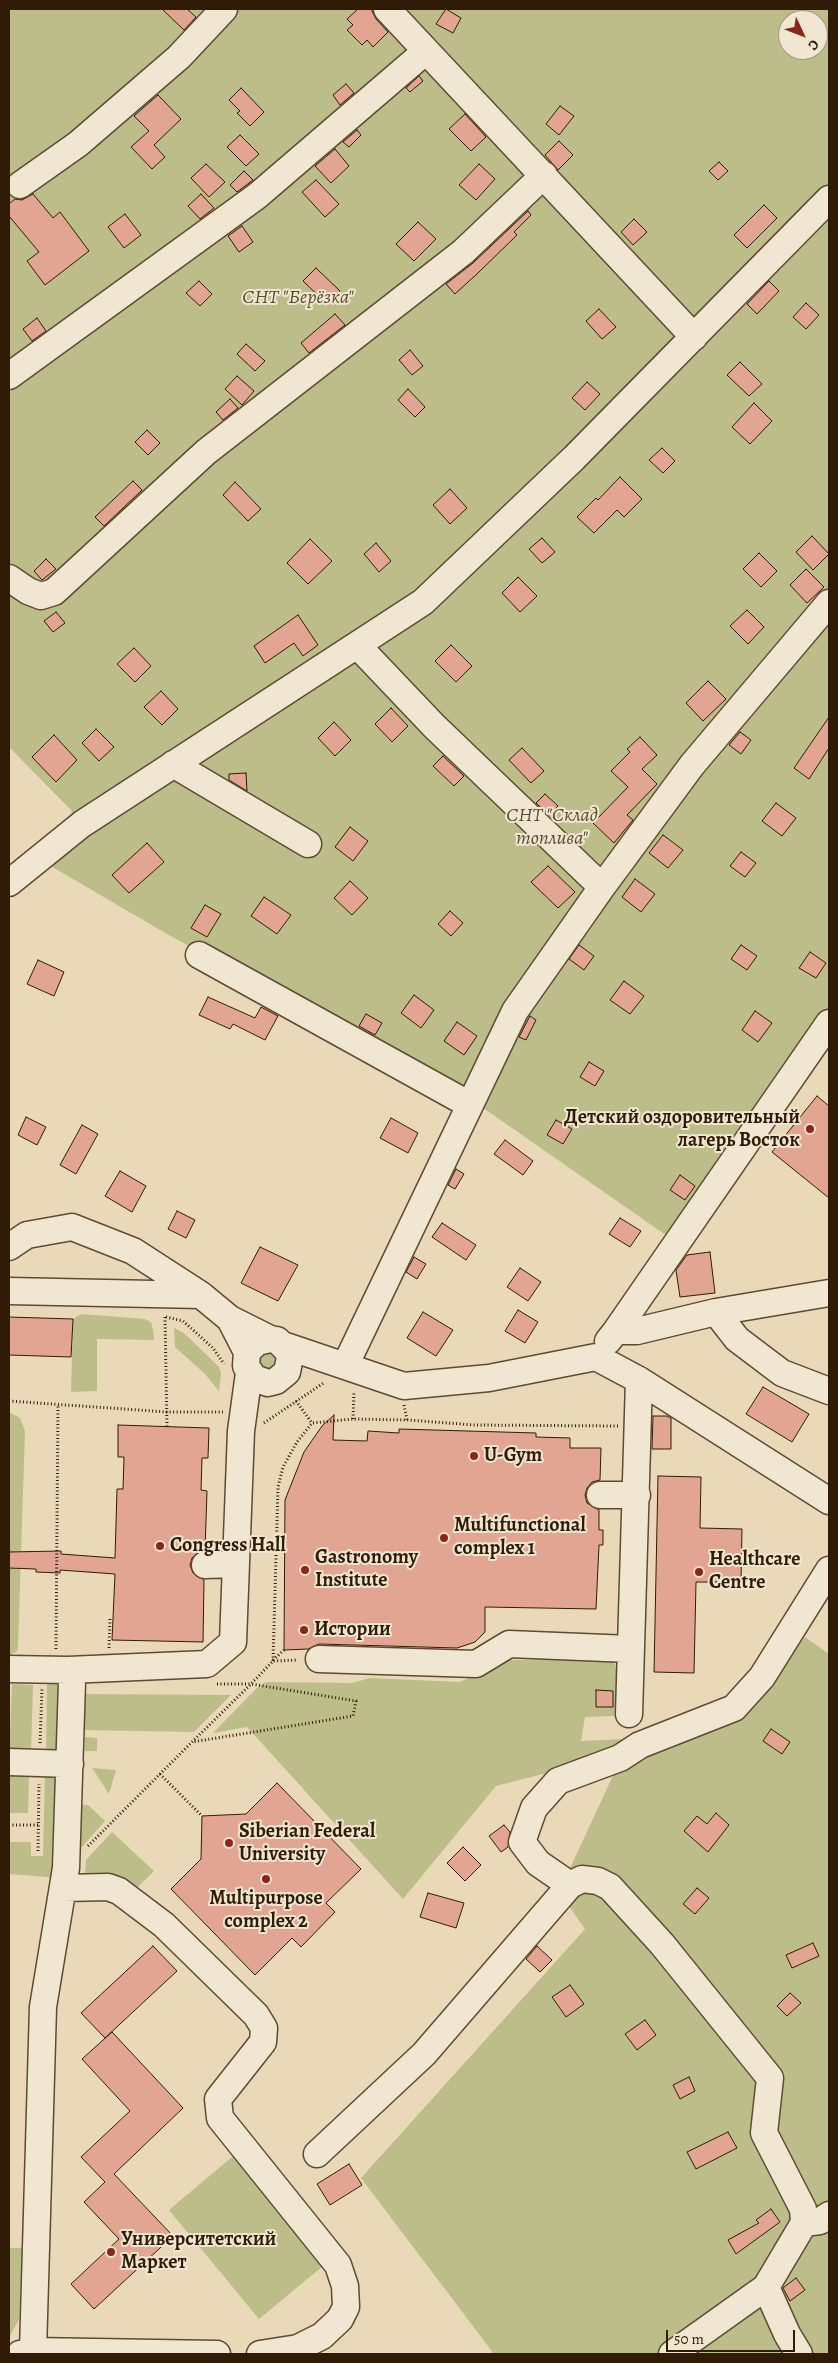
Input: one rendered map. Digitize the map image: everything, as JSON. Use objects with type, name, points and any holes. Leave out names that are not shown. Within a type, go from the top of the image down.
[{"type":"street","points":[[20,185],[78,144],[150,82],[179,56],[224,9]]},
{"type":"street","points":[[388,9],[694,337]]},
{"type":"street","points":[[9,376],[257,196],[426,51]]},
{"type":"street","points":[[9,578],[28,591],[40,596],[54,592],[206,452],[463,252],[544,175]]},
{"type":"street","points":[[9,883],[82,824],[423,602],[574,458],[829,200]]},
{"type":"street","points":[[339,1373],[515,1011],[692,765],[829,603]]},
{"type":"street","points":[[357,645],[434,726],[602,888]]},
{"type":"street","points":[[173,764],[308,844]]},
{"type":"street","points":[[199,954],[470,1105]]},
{"type":"street","points":[[596,1357],[616,1332],[829,1023]]},
{"type":"street","points":[[9,1247],[27,1235],[72,1227],[133,1251],[201,1295],[230,1319],[339,1373]]},
{"type":"street","points":[[9,1291],[201,1295]]},
{"type":"street","points":[[616,1332],[637,1331],[716,1312],[829,1293]]},
{"type":"street","points":[[716,1312],[737,1339],[782,1373],[829,1391]]},
{"type":"street","points":[[230,1319],[256,1370]]},
{"type":"street","points":[[9,1668],[68,1670],[207,1664],[233,1642],[236,1564],[232,1414],[256,1370],[257,1342],[277,1342],[290,1357],[256,1370]]},
{"type":"street","points":[[256,1370],[339,1373],[404,1386],[489,1378],[596,1357],[639,1380],[829,1501]]},
{"type":"street","points":[[629,1714],[639,1380]]},
{"type":"street","points":[[600,1495],[637,1496]]},
{"type":"street","points":[[205,1565],[236,1564]]},
{"type":"street","points":[[570,1885],[538,1863],[522,1842],[534,1808],[558,1781],[620,1758],[640,1745],[734,1708],[762,1677],[829,1570]]},
{"type":"street","points":[[319,1659],[476,1664],[509,1644],[630,1649]]},
{"type":"street","points":[[68,1670],[72,1682],[65,1878],[43,2007],[27,2353],[217,2354]]},
{"type":"street","points":[[9,1762],[70,1764]]},
{"type":"street","points":[[65,1878],[119,1891],[164,1926],[256,2015],[264,2028],[263,2042],[218,2098],[220,2118],[338,2265],[345,2286],[346,2307],[340,2319],[322,2336],[298,2348],[260,2354]]},
{"type":"street","points":[[317,2154],[424,2054],[570,1885],[582,1879],[598,1881],[610,1887],[662,1944],[770,2078],[764,2132],[803,2209],[804,2223],[766,2287],[672,2354]]},
{"type":"street","points":[[804,2223],[820,2221],[829,2215]]},
{"type":"street","points":[[766,2287],[786,2334],[799,2354]]},
{"type":"path","points":[[160,1315],[183,1321],[214,1348],[256,1370]]},
{"type":"path","points":[[165,1317],[167,1426]]},
{"type":"path","points":[[9,1401],[58,1406],[232,1414],[253,1430],[339,1373],[353,1419]]},
{"type":"path","points":[[296,1401],[312,1423]]},
{"type":"path","points":[[403,1402],[407,1420]]},
{"type":"path","points":[[58,1406],[54,1646],[68,1670]]},
{"type":"path","points":[[284,1650],[272,1661],[278,1487],[282,1466],[312,1423],[353,1419],[407,1420],[475,1425],[639,1426]]},
{"type":"path","points":[[475,1425],[475,1431]]},
{"type":"path","points":[[109,1654],[110,1619]]},
{"type":"path","points":[[65,1878],[160,1774],[192,1742],[252,1684],[356,1701],[353,1716],[192,1742]]},
{"type":"path","points":[[160,1774],[202,1816]]},
{"type":"path","points":[[9,1825],[39,1825]]},
{"type":"green space","points":[[9,9],[829,9],[829,1010],[670,1238],[466,1096],[167,934],[49,865],[72,811],[9,747]]},
{"type":"green space","points":[[81,1314],[145,1319],[151,1322],[153,1330],[154,1340],[97,1339],[97,1391],[71,1392],[73,1319]]},
{"type":"green space","points":[[174,1328],[185,1334],[219,1367],[221,1373],[219,1391],[205,1374],[175,1347]]},
{"type":"green space","points":[[265,1350],[278,1355],[278,1366],[264,1372],[257,1357]]},
{"type":"green space","points":[[9,1412],[20,1418],[25,1431],[18,1646],[17,1651],[9,1656]]},
{"type":"green space","points":[[805,1637],[829,1654],[829,2354],[494,2354],[361,2178],[585,1929],[559,1892],[617,1767],[749,1708]]},
{"type":"green space","points":[[608,1659],[615,1664],[618,1673],[614,1716],[585,1717],[581,1741],[626,1739],[613,1756],[496,1786],[403,1899],[247,1727],[213,1733],[259,1686],[266,1682],[352,1683],[370,1678],[460,1682],[507,1660]]},
{"type":"green space","points":[[47,1679],[58,1680],[59,1755],[46,1754]]},
{"type":"green space","points":[[12,1684],[33,1685],[31,1752],[9,1752]]},
{"type":"green space","points":[[83,1694],[231,1695],[194,1732],[80,1730]]},
{"type":"green space","points":[[85,1737],[97,1738],[97,1751],[85,1751]]},
{"type":"green space","points":[[92,1768],[116,1770],[109,1794]]},
{"type":"green space","points":[[45,1774],[60,1775],[58,1878],[9,1874],[9,1842],[31,1842],[31,1856],[43,1856]]},
{"type":"green space","points":[[9,1776],[29,1776],[28,1813],[9,1813]]},
{"type":"green space","points":[[80,1805],[88,1805],[105,1821],[80,1849]]},
{"type":"green space","points":[[112,1832],[154,1871],[135,1890],[122,1878],[105,1873],[85,1874],[86,1860]]},
{"type":"green space","points":[[238,2152],[329,2261],[259,2319],[169,2210]]},
{"type":"green space","points":[[9,2248],[23,2248],[19,2319],[9,2338]]},
{"type":"building","points":[[162,9],[187,9],[196,17],[184,30]]},
{"type":"building","points":[[358,9],[371,9],[376,19],[388,32],[373,47],[367,40],[362,45],[347,30],[353,25],[347,19]]},
{"type":"building","points":[[446,9],[461,18],[453,33],[436,24]]},
{"type":"building","points":[[419,76],[423,81],[410,92],[406,88]]},
{"type":"building","points":[[346,84],[354,93],[340,105],[333,95]]},
{"type":"building","points":[[241,88],[264,112],[250,126],[237,113],[240,111],[229,100]]},
{"type":"building","points":[[158,95],[181,119],[154,145],[165,157],[152,169],[131,147],[149,131],[134,116]]},
{"type":"building","points":[[560,106],[574,116],[559,135],[546,124]]},
{"type":"building","points":[[465,114],[486,137],[471,151],[449,129]]},
{"type":"building","points":[[357,130],[361,135],[349,147],[343,142]]},
{"type":"building","points":[[240,135],[259,154],[246,166],[227,147]]},
{"type":"building","points":[[559,141],[573,155],[558,170],[545,155]]},
{"type":"building","points":[[335,149],[349,166],[331,183],[315,166]]},
{"type":"building","points":[[719,162],[728,171],[718,180],[709,171]]},
{"type":"building","points":[[206,164],[225,182],[209,197],[191,178]]},
{"type":"building","points":[[479,164],[495,179],[476,200],[459,185]]},
{"type":"building","points":[[244,171],[253,180],[237,192],[230,185]]},
{"type":"building","points":[[316,180],[339,204],[325,217],[302,192]]},
{"type":"building","points":[[33,194],[53,218],[60,212],[89,251],[45,285],[27,261],[39,252],[9,216],[9,204],[15,199],[22,200]]},
{"type":"building","points":[[201,194],[214,208],[200,219],[188,206]]},
{"type":"building","points":[[764,205],[777,218],[747,248],[734,235]]},
{"type":"building","points":[[528,211],[531,215],[514,232],[517,235],[455,294],[446,284],[473,263]]},
{"type":"building","points":[[125,214],[141,235],[124,248],[108,227]]},
{"type":"building","points":[[634,219],[647,232],[633,245],[621,232]]},
{"type":"building","points":[[418,222],[436,239],[414,261],[396,244]]},
{"type":"building","points":[[242,226],[253,242],[239,252],[228,236]]},
{"type":"building","points":[[316,268],[340,291],[327,304],[303,281]]},
{"type":"building","points":[[199,281],[212,294],[200,306],[186,293]]},
{"type":"building","points":[[769,281],[779,291],[757,314],[747,304]]},
{"type":"building","points":[[806,303],[819,315],[806,329],[793,317]]},
{"type":"building","points":[[599,309],[616,327],[602,339],[586,321]]},
{"type":"building","points":[[335,314],[345,325],[309,353],[301,343]]},
{"type":"building","points":[[37,318],[46,331],[32,341],[23,329]]},
{"type":"building","points":[[246,344],[265,361],[255,371],[237,354]]},
{"type":"building","points":[[410,350],[423,366],[412,375],[399,360]]},
{"type":"building","points":[[740,362],[762,384],[749,396],[727,375]]},
{"type":"building","points":[[237,376],[254,391],[242,405],[225,389]]},
{"type":"building","points":[[587,382],[600,394],[585,410],[572,398]]},
{"type":"building","points":[[408,389],[425,407],[415,417],[398,400]]},
{"type":"building","points":[[230,399],[238,408],[223,420],[216,412]]},
{"type":"building","points":[[754,403],[772,421],[750,444],[732,427]]},
{"type":"building","points":[[147,430],[160,443],[148,455],[135,442]]},
{"type":"building","points":[[662,448],[675,461],[663,473],[649,460]]},
{"type":"building","points":[[620,477],[642,499],[624,517],[617,510],[594,533],[577,517],[596,498],[598,500]]},
{"type":"building","points":[[133,481],[142,490],[104,526],[95,517]]},
{"type":"building","points":[[235,482],[261,509],[248,521],[223,495]]},
{"type":"building","points":[[450,489],[467,508],[450,524],[433,505]]},
{"type":"building","points":[[812,536],[829,554],[813,570],[796,552]]},
{"type":"building","points":[[542,538],[555,552],[542,563],[529,549]]},
{"type":"building","points":[[310,539],[332,561],[308,584],[287,563]]},
{"type":"building","points":[[376,543],[391,561],[379,572],[364,554]]},
{"type":"building","points":[[759,553],[777,571],[761,587],[743,569]]},
{"type":"building","points":[[46,559],[56,569],[42,580],[34,571]]},
{"type":"building","points":[[806,569],[824,587],[807,603],[790,585]]},
{"type":"building","points":[[518,577],[537,596],[520,612],[502,593]]},
{"type":"building","points":[[747,610],[764,627],[748,644],[730,626]]},
{"type":"building","points":[[56,612],[65,623],[53,632],[44,621]]},
{"type":"building","points":[[298,615],[318,645],[303,656],[294,643],[265,663],[254,646]]},
{"type":"building","points":[[451,645],[472,666],[456,682],[435,661]]},
{"type":"building","points":[[134,648],[151,666],[135,682],[117,664]]},
{"type":"building","points":[[708,681],[726,699],[703,721],[686,703]]},
{"type":"building","points":[[161,691],[178,709],[162,725],[144,707]]},
{"type":"building","points":[[391,708],[408,726],[392,742],[375,724]]},
{"type":"building","points":[[829,717],[829,748],[809,779],[794,768]]},
{"type":"building","points":[[334,722],[351,740],[335,756],[318,738]]},
{"type":"building","points":[[96,729],[114,747],[99,761],[82,743]]},
{"type":"building","points":[[740,732],[751,740],[741,754],[729,745]]},
{"type":"building","points":[[54,735],[77,760],[56,782],[32,757]]},
{"type":"building","points":[[640,737],[657,755],[642,769],[657,784],[627,815],[633,820],[614,843],[593,823],[628,787],[611,771],[630,752],[627,749]]},
{"type":"building","points":[[522,748],[544,771],[531,783],[509,760]]},
{"type":"building","points":[[443,756],[464,776],[454,786],[433,766]]},
{"type":"building","points":[[246,773],[247,791],[229,780],[229,774]]},
{"type":"building","points":[[545,794],[558,806],[549,815],[536,803]]},
{"type":"building","points":[[776,803],[796,818],[782,836],[762,821]]},
{"type":"building","points":[[350,827],[368,841],[353,861],[335,847]]},
{"type":"building","points":[[663,835],[683,850],[668,868],[649,853]]},
{"type":"building","points":[[147,843],[164,862],[129,893],[112,875]]},
{"type":"building","points":[[741,852],[756,863],[745,877],[730,866]]},
{"type":"building","points":[[548,866],[575,892],[558,908],[531,882]]},
{"type":"building","points":[[635,879],[655,894],[641,912],[622,897]]},
{"type":"building","points":[[350,881],[368,898],[352,915],[334,898]]},
{"type":"building","points":[[264,897],[291,915],[277,934],[251,916]]},
{"type":"building","points":[[205,905],[221,914],[207,937],[191,928]]},
{"type":"building","points":[[450,911],[463,923],[451,936],[438,924]]},
{"type":"building","points":[[579,945],[594,956],[584,970],[569,959]]},
{"type":"building","points":[[741,945],[757,956],[747,970],[731,959]]},
{"type":"building","points":[[810,952],[826,963],[816,978],[799,968]]},
{"type":"building","points":[[38,960],[64,972],[54,996],[27,984]]},
{"type":"building","points":[[624,981],[644,996],[630,1014],[610,1000]]},
{"type":"building","points":[[414,995],[434,1010],[421,1028],[401,1013]]},
{"type":"building","points":[[208,997],[255,1018],[261,1007],[278,1016],[265,1040],[233,1024],[230,1029],[199,1015]]},
{"type":"building","points":[[755,1011],[772,1023],[758,1042],[742,1030]]},
{"type":"building","points":[[366,1014],[382,1023],[375,1035],[359,1026]]},
{"type":"building","points":[[530,1016],[536,1020],[526,1040],[519,1037]]},
{"type":"building","points":[[457,1022],[477,1036],[464,1055],[444,1041]]},
{"type":"building","points":[[589,1062],[604,1071],[595,1086],[580,1077]]},
{"type":"building","name":"Детский оздоровительный лагерь Восток","points":[[817,1096],[829,1106],[829,1198],[772,1152]]},
{"type":"building","points":[[26,1117],[46,1127],[37,1145],[18,1135]]},
{"type":"building","points":[[391,1118],[418,1133],[408,1153],[380,1138]]},
{"type":"building","points":[[556,1120],[572,1129],[563,1144],[547,1135]]},
{"type":"building","points":[[82,1125],[98,1134],[76,1174],[60,1165]]},
{"type":"building","points":[[505,1140],[533,1161],[523,1175],[494,1154]]},
{"type":"building","points":[[456,1169],[464,1174],[455,1189],[448,1185]]},
{"type":"building","points":[[120,1171],[146,1186],[132,1212],[105,1196]]},
{"type":"building","points":[[680,1175],[695,1186],[685,1200],[670,1190]]},
{"type":"building","points":[[177,1211],[195,1220],[186,1238],[168,1229]]},
{"type":"building","points":[[620,1218],[641,1231],[630,1247],[609,1234]]},
{"type":"building","points":[[442,1223],[476,1245],[466,1260],[432,1237]]},
{"type":"building","points":[[260,1247],[298,1265],[278,1301],[241,1283]]},
{"type":"building","points":[[710,1252],[715,1293],[680,1297],[676,1270],[687,1255]]},
{"type":"building","points":[[414,1257],[426,1264],[417,1279],[406,1272]]},
{"type":"building","points":[[520,1268],[541,1282],[528,1301],[507,1287]]},
{"type":"building","points":[[518,1310],[538,1322],[525,1343],[505,1331]]},
{"type":"building","points":[[423,1312],[453,1330],[436,1356],[407,1338]]},
{"type":"building","points":[[9,1317],[73,1319],[71,1357],[9,1355]]},
{"type":"building","points":[[763,1387],[809,1414],[792,1442],[746,1414]]},
{"type":"building","name":"Multifunctional complex 1","points":[[334,1415],[333,1440],[367,1441],[368,1431],[399,1433],[399,1429],[536,1433],[536,1437],[570,1438],[570,1448],[601,1448],[600,1480],[592,1482],[587,1488],[585,1495],[587,1503],[599,1510],[599,1530],[603,1530],[603,1545],[599,1545],[596,1609],[485,1607],[485,1632],[475,1642],[457,1648],[319,1644],[308,1649],[284,1650],[285,1500],[304,1452],[322,1426]]},
{"type":"building","points":[[653,1416],[667,1416],[671,1418],[671,1449],[652,1449]]},
{"type":"building","name":"Congress Hall","points":[[118,1425],[209,1428],[208,1458],[202,1458],[201,1490],[207,1491],[205,1550],[197,1553],[192,1558],[190,1565],[193,1573],[204,1580],[203,1642],[112,1640],[115,1574],[60,1570],[60,1573],[36,1572],[36,1569],[9,1568],[9,1552],[61,1551],[61,1554],[115,1558],[117,1489],[123,1489],[124,1457],[118,1457]]},
{"type":"building","name":"Healthcare Centre","points":[[658,1476],[701,1477],[700,1528],[742,1529],[741,1582],[696,1582],[694,1673],[654,1672]]},
{"type":"building","points":[[596,1690],[613,1691],[613,1707],[596,1707]]},
{"type":"building","points":[[771,1729],[790,1742],[782,1754],[763,1741]]},
{"type":"building","name":"Multipurpose complex 2","points":[[277,1783],[361,1869],[326,1903],[335,1912],[301,1947],[292,1938],[255,1975],[171,1889],[201,1859],[202,1816],[246,1814]]},
{"type":"building","points":[[716,1813],[729,1825],[708,1852],[684,1831],[697,1816],[707,1824]]},
{"type":"building","points":[[504,1825],[510,1832],[508,1847],[501,1852],[489,1836]]},
{"type":"building","points":[[463,1847],[481,1865],[465,1881],[447,1863]]},
{"type":"building","points":[[697,1888],[709,1898],[695,1914],[683,1904]]},
{"type":"building","points":[[428,1893],[464,1903],[456,1928],[420,1917]]},
{"type":"building","points":[[813,1943],[819,1956],[792,1968],[786,1955]]},
{"type":"building","points":[[153,1946],[177,1971],[105,2038],[81,2013]]},
{"type":"building","points":[[537,1946],[552,1960],[540,1972],[526,1959]]},
{"type":"building","points":[[570,1985],[584,2004],[566,2017],[552,1997]]},
{"type":"building","points":[[790,1993],[801,2003],[787,2016],[777,2006]]},
{"type":"building","points":[[645,2020],[656,2035],[637,2050],[625,2034]]},
{"type":"building","points":[[112,2032],[183,2108],[114,2174],[173,2236],[94,2309],[71,2284],[119,2239],[84,2202],[105,2182],[81,2157],[130,2111],[82,2059]]},
{"type":"building","points":[[689,2077],[695,2091],[680,2099],[673,2085]]},
{"type":"building","points":[[728,2132],[737,2148],[696,2169],[687,2152]]},
{"type":"building","points":[[349,2164],[362,2185],[330,2205],[317,2184]]},
{"type":"building","points":[[771,2209],[780,2222],[736,2254],[728,2240],[759,2223],[756,2220]]},
{"type":"building","points":[[796,2278],[805,2290],[790,2301],[783,2288]]},
{"type":"place","name":"Детский оздоровительный лагерь Восток","points":[[810,1129]]},
{"type":"place","name":"U-Gym","points":[[474,1456]]},
{"type":"place","name":"Multifunctional complex 1","points":[[444,1538]]},
{"type":"place","name":"Congress Hall","points":[[160,1546]]},
{"type":"place","name":"Gastronomy Institute","points":[[305,1570]]},
{"type":"place","name":"Healthcare Centre","points":[[699,1572]]},
{"type":"place","name":"Истории","points":[[304,1630]]},
{"type":"place","name":"Siberian Federal University","points":[[229,1843]]},
{"type":"place","name":"Multipurpose complex 2","points":[[266,1879]]},
{"type":"place","name":"Университетский Маркет","points":[[111,2252]]},
{"type":"park label","name":"СНТ \"Берёзка\"","points":[[298,298]]},
{"type":"park label","name":"СНТ \"Склад топлива\"","points":[[552,828]]}]
